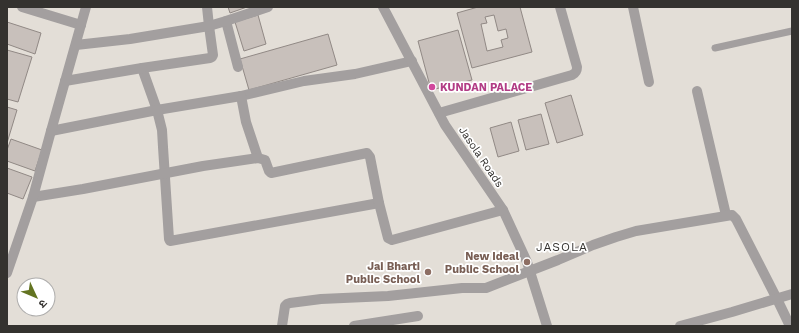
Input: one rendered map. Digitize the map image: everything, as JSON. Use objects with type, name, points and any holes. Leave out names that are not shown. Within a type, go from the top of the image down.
[{"type":"street","points":[[22,7],[81,25]]},
{"type":"street","points":[[7,274],[33,197],[86,7]]},
{"type":"street","points":[[65,81],[212,57],[207,7]]},
{"type":"street","points":[[76,45],[130,39],[209,26],[226,22],[268,7]]},
{"type":"street","name":"Jasola Roads","points":[[383,7],[445,125],[503,210],[527,262],[547,326]]},
{"type":"street","points":[[439,113],[575,73],[577,71],[577,67],[560,7]]},
{"type":"street","points":[[633,7],[649,82]]},
{"type":"street","points":[[226,22],[238,67]]},
{"type":"street","points":[[51,131],[157,110],[241,96],[304,81],[355,74],[412,61]]},
{"type":"street","points":[[142,68],[157,110],[162,130],[170,241],[379,203]]},
{"type":"street","points":[[697,91],[726,215]]},
{"type":"street","points":[[241,96],[246,122],[258,158]]},
{"type":"street","points":[[33,197],[203,166],[258,158],[265,160],[271,174],[367,154],[370,157],[388,238],[392,240],[503,210]]},
{"type":"street","points":[[282,326],[285,306],[290,303],[388,296],[462,288],[486,288],[616,237],[636,231],[732,214],[777,298],[790,326]]},
{"type":"street","points":[[680,326],[792,294]]},
{"type":"street","points":[[354,326],[418,316]]},
{"type":"lane","points":[[715,48],[792,31]]},
{"type":"building","points":[[228,7],[247,7],[230,13]]},
{"type":"building","points":[[478,7],[520,7],[532,52],[472,68],[457,13]],"holes":[[[494,15],[498,31],[506,29],[508,38],[501,40],[503,47],[487,51],[481,24],[487,23],[485,17]]]},
{"type":"building","points":[[258,15],[266,44],[244,51],[235,22]]},
{"type":"building","points":[[7,22],[41,33],[35,54],[7,44]]},
{"type":"building","points":[[458,30],[472,80],[431,90],[418,41]]},
{"type":"building","points":[[328,34],[337,65],[249,90],[240,59]]},
{"type":"building","points":[[7,50],[32,57],[18,102],[7,99]]},
{"type":"building","points":[[571,95],[583,135],[557,143],[545,103]]},
{"type":"building","points":[[7,107],[17,110],[7,143]]},
{"type":"building","points":[[541,114],[549,144],[526,150],[518,120]]},
{"type":"building","points":[[511,122],[519,151],[498,157],[490,128]]},
{"type":"building","points":[[11,139],[42,150],[35,171],[7,161],[7,150]]},
{"type":"building","points":[[7,168],[32,177],[23,199],[7,193]]},
{"type":"place","name":"KUNDAN PALACE","points":[[432,87]]},
{"type":"place","name":"New Ideal Public School","points":[[527,262]]},
{"type":"place","name":"Jai Bharti Public School","points":[[428,272]]},
{"type":"district","name":"JASOLA","points":[[562,247]]}]
